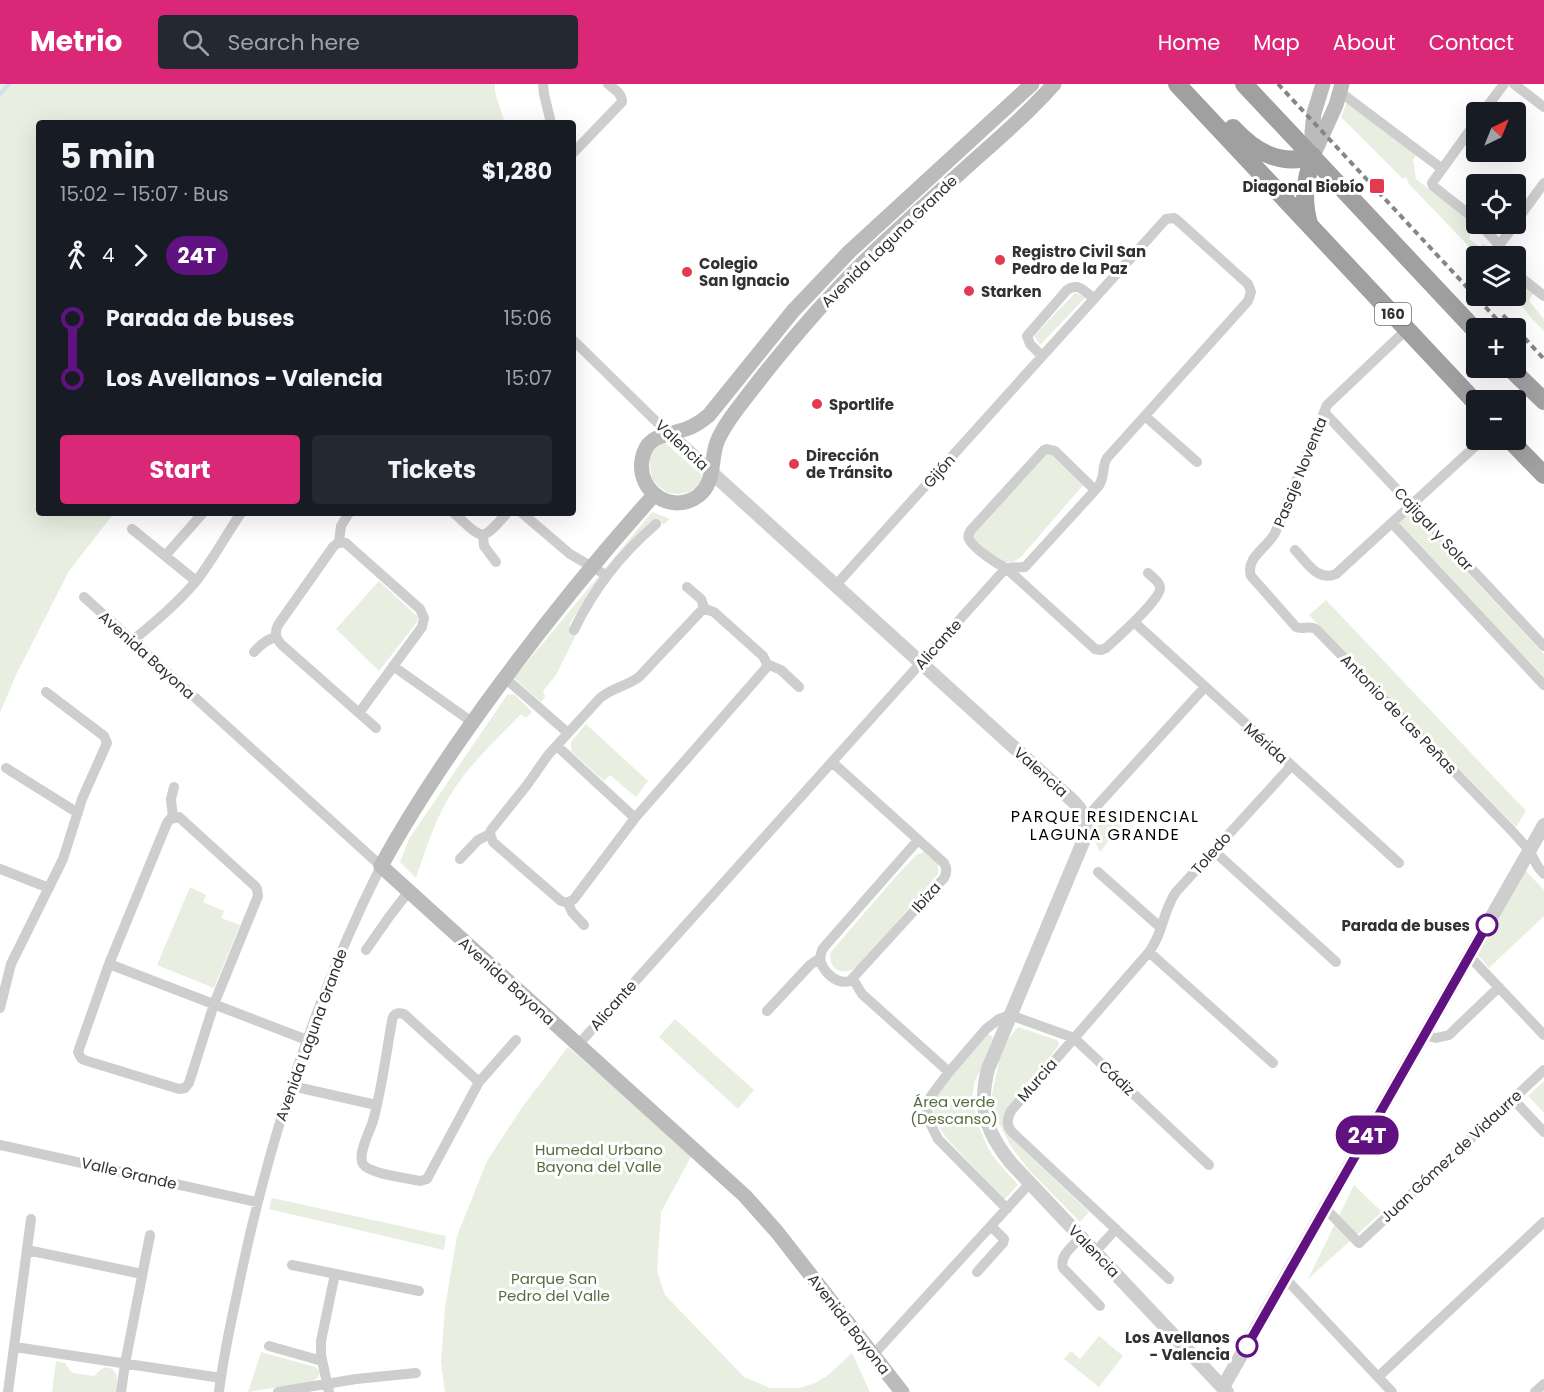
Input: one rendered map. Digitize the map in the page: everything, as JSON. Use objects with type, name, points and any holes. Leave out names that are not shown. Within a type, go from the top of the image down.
[{"type":"highway","name":"160","points":[[1177,84],[1466,392]]},
{"type":"highway","points":[[1191,84],[1244,140],[1259,150],[1276,158],[1290,160],[1313,156]]},
{"type":"highway","points":[[1244,84],[1466,320]]},
{"type":"highway","points":[[1310,226],[1304,189],[1313,156]]},
{"type":"highway","points":[[1520,378],[1544,401]]},
{"type":"highway","points":[[1520,450],[1544,475]]},
{"type":"main road","name":"Avenida Laguna Grande","points":[[1032,84],[834,266],[793,311],[709,415],[694,426],[668,433],[654,439],[648,445],[642,460],[643,476],[654,495],[674,503],[688,501],[704,491],[710,483],[714,451],[722,432],[742,402],[794,337],[864,261],[1017,122],[1054,84]]},
{"type":"main road","points":[[1313,156],[1314,113],[1323,84]]},
{"type":"main road","points":[[1313,156],[1341,88]]},
{"type":"main road","name":"Avenida Laguna Grande","points":[[381,866],[415,808],[472,722],[532,640],[591,567],[654,495]]},
{"type":"main road","name":"Avenida Bayona","points":[[381,866],[749,1200],[902,1392]]},
{"type":"street","points":[[543,84],[550,120]]},
{"type":"street","points":[[576,150],[622,102],[622,96],[608,84]]},
{"type":"street","points":[[1490,102],[1504,84]]},
{"type":"street","points":[[1514,84],[1544,107]]},
{"type":"street","points":[[1341,88],[1441,168]]},
{"type":"street","points":[[1466,135],[1432,180],[1433,186],[1466,212]]},
{"type":"street","points":[[1526,208],[1544,183]]},
{"type":"street","name":"Gijón","points":[[835,586],[1166,219],[1177,220],[1211,250]]},
{"type":"street","name":"Alicante","points":[[578,1045],[1006,568],[1025,567],[1095,490],[1102,481],[1107,458],[1248,302],[1251,292],[1248,284],[1211,250]]},
{"type":"street","points":[[1526,282],[1544,296]]},
{"type":"street","points":[[1042,356],[1030,344],[1028,336],[1067,290],[1079,287],[1094,299]]},
{"type":"street","name":"Pasaje Noventa","points":[[1249,568],[1252,560],[1269,543],[1275,533],[1323,412],[1333,398],[1407,329]]},
{"type":"street","name":"Valencia","points":[[576,343],[712,474],[1079,807],[1085,819],[1086,834],[988,1069],[983,1101],[987,1126],[1001,1151],[1030,1184],[1225,1390]]},
{"type":"street","name":"Cajigal y Solar","points":[[1323,412],[1544,646]]},
{"type":"street","points":[[1146,416],[1197,462]]},
{"type":"street","points":[[1095,490],[1054,451],[1047,448],[970,532],[969,537],[971,542],[989,558],[1006,568],[1095,649],[1106,648],[1134,622],[1160,592],[1160,585],[1148,573]]},
{"type":"street","points":[[1295,550],[1316,572],[1323,576],[1331,576],[1340,571],[1471,450]]},
{"type":"street","points":[[165,556],[200,516]]},
{"type":"street","points":[[132,641],[196,581],[239,516]]},
{"type":"street","points":[[339,542],[339,531],[347,516]]},
{"type":"street","points":[[457,516],[483,536]]},
{"type":"street","points":[[483,536],[488,534],[504,516]]},
{"type":"street","points":[[526,516],[570,554],[606,575]]},
{"type":"street","name":"Cajigal y Solar","points":[[1392,523],[1544,685]]},
{"type":"street","points":[[574,630],[587,604],[606,575],[627,551],[656,524]]},
{"type":"street","points":[[132,529],[196,581]]},
{"type":"street","points":[[483,536],[484,546],[496,562]]},
{"type":"street","points":[[359,713],[423,624],[424,618],[423,613],[346,543],[339,542],[333,547],[278,625],[276,637],[282,645],[359,713],[376,728]]},
{"type":"street","name":"Antonio de Las Peñas","points":[[1249,568],[1251,576],[1296,627],[1316,628],[1529,850],[1544,874]]},
{"type":"street","points":[[687,587],[701,599],[705,610]]},
{"type":"street","name":"Avenida Bayona","points":[[84,597],[381,866]]},
{"type":"street","points":[[568,903],[561,901],[493,842],[490,834],[493,826],[557,746],[605,694],[644,674],[696,616],[705,610],[714,612],[763,656],[767,664],[781,670],[799,687]]},
{"type":"street","name":"Mérida","points":[[1134,622],[1399,863]]},
{"type":"street","points":[[254,652],[262,644],[276,637]]},
{"type":"street","points":[[568,903],[576,897],[634,818],[764,672],[767,664]]},
{"type":"street","points":[[393,666],[472,722]]},
{"type":"street","points":[[505,678],[568,733]]},
{"type":"street","points":[[1085,819],[1204,687]]},
{"type":"street","points":[[0,1008],[5,963],[49,888],[63,859],[86,789],[107,740],[46,692]]},
{"type":"street","points":[[557,746],[634,818]]},
{"type":"street","name":"Ibiza","points":[[832,762],[944,863],[946,870],[945,875],[853,979]]},
{"type":"street","name":"Toledo","points":[[1149,952],[1156,944],[1173,896],[1291,766]]},
{"type":"street","points":[[6,768],[78,813]]},
{"type":"street","points":[[173,818],[171,799],[174,787]]},
{"type":"street","points":[[173,818],[182,819],[255,886],[258,892],[257,900],[214,1004],[189,1083],[183,1089],[84,1060],[79,1056],[78,1048],[109,964],[167,824],[173,818]]},
{"type":"street","points":[[1225,1390],[1285,1278],[1544,825]]},
{"type":"street","points":[[460,859],[477,840],[490,834]]},
{"type":"street","points":[[918,840],[825,946],[820,958],[824,970],[839,982],[847,983],[853,979],[862,994],[949,1072]]},
{"type":"street","points":[[1214,851],[1336,962]]},
{"type":"street","name":"Avenida Laguna Grande","points":[[219,1392],[246,1247],[274,1139],[307,1040],[344,944],[381,866]]},
{"type":"street","points":[[0,869],[49,888]]},
{"type":"street","points":[[1098,873],[1161,928]]},
{"type":"street","name":"Avenida Laguna Grande","points":[[366,950],[409,891]]},
{"type":"street","points":[[568,903],[572,912],[584,925]]},
{"type":"street","points":[[1149,952],[1273,1063]]},
{"type":"street","name":"Murcia","points":[[1149,952],[1011,1111],[1008,1128],[1169,1279]]},
{"type":"street","points":[[1469,956],[1544,1035]]},
{"type":"street","points":[[767,1011],[806,969],[820,958]]},
{"type":"street","points":[[109,964],[307,1040]]},
{"type":"street","points":[[1424,1035],[1436,1038],[1449,1035],[1499,987]]},
{"type":"street","points":[[479,1082],[404,1014],[398,1013],[393,1017],[373,1120],[361,1154],[362,1163],[374,1171],[422,1181],[429,1177],[479,1082],[516,1040]]},
{"type":"street","points":[[1007,1209],[938,1139],[930,1123],[927,1109],[931,1096],[949,1072],[992,1023],[1010,1015]]},
{"type":"street","name":"Cádiz","points":[[1010,1015],[1074,1038],[1209,1165]]},
{"type":"street","name":"Juan Gómez de Vidaurre","points":[[1325,1208],[1359,1242],[1544,1070]]},
{"type":"street","points":[[292,1086],[376,1105]]},
{"type":"street","points":[[1513,1099],[1544,1132]]},
{"type":"street","name":"Valle Grande","points":[[0,1145],[257,1202]]},
{"type":"street","points":[[873,1355],[1030,1184]]},
{"type":"street","points":[[8,1392],[31,1219]]},
{"type":"street","points":[[1378,1377],[1544,1221]]},
{"type":"street","points":[[977,1272],[1003,1243],[1004,1239],[991,1226]]},
{"type":"street","points":[[1095,1252],[1116,1229]]},
{"type":"street","points":[[121,1392],[124,1364],[150,1235]]},
{"type":"street","points":[[1081,1237],[1062,1259],[1061,1264],[1063,1269],[1100,1306]]},
{"type":"street","points":[[27,1250],[142,1274]]},
{"type":"street","points":[[292,1265],[419,1291]]},
{"type":"street","points":[[328,1388],[320,1348],[334,1274]]},
{"type":"street","points":[[1285,1278],[1392,1392]]},
{"type":"street","points":[[268,1346],[322,1361]]},
{"type":"street","points":[[15,1347],[220,1378]]},
{"type":"street","points":[[278,1392],[328,1388],[356,1379],[416,1373]]},
{"type":"street","points":[[1535,1392],[1544,1384]]},
{"type":"green space","points":[[0,84],[495,84],[495,92],[504,120],[36,120],[36,516],[112,516],[69,571],[16,675],[0,713]]},
{"type":"green space","points":[[1347,102],[1417,153],[1413,160],[1416,179],[1466,218],[1466,234],[1469,234],[1469,239],[1479,246],[1468,246],[1409,184],[1406,177],[1403,179],[1341,117]]},
{"type":"green space","points":[[1526,280],[1535,289],[1529,301],[1544,319],[1544,331],[1522,306],[1526,306]]},
{"type":"green space","points":[[1075,293],[1086,297],[1040,345],[1034,336]]},
{"type":"green space","points":[[664,442],[703,476],[700,485],[689,492],[668,493],[652,479],[649,458],[653,449]]},
{"type":"green space","points":[[1047,454],[1052,455],[1083,485],[1021,557],[1013,562],[1001,562],[975,540],[974,533]]},
{"type":"green space","points":[[1409,511],[1544,654],[1544,677],[1397,523]]},
{"type":"green space","points":[[652,512],[670,519],[664,524],[652,521],[628,544],[597,584],[569,625],[576,635],[556,675],[543,691],[545,697],[541,702],[514,678]]},
{"type":"green space","points":[[379,581],[418,617],[417,622],[379,671],[336,629]]},
{"type":"green space","points":[[1326,600],[1526,811],[1516,827],[1309,615]]},
{"type":"green space","points":[[514,694],[532,712],[526,718],[521,714],[458,783],[438,818],[416,878],[400,862],[409,839],[507,695]]},
{"type":"green space","points":[[586,724],[648,781],[636,797],[610,775],[604,781],[571,751],[571,742]]},
{"type":"green space","points":[[1107,810],[1122,825],[1100,852],[1093,837],[1100,819]]},
{"type":"green space","points":[[924,852],[938,863],[938,874],[858,967],[851,971],[836,969],[832,964],[831,952],[916,855]]},
{"type":"green space","points":[[1524,869],[1544,890],[1544,916],[1489,968],[1476,953]]},
{"type":"green space","points":[[190,887],[206,895],[203,902],[224,911],[221,918],[240,925],[214,988],[157,965]]},
{"type":"green space","points":[[675,1019],[754,1090],[738,1109],[659,1037]]},
{"type":"green space","points":[[1018,1027],[1057,1040],[1059,1045],[1003,1118],[1009,1136],[1089,1212],[1080,1222],[1029,1170],[1010,1145],[992,1109],[992,1094],[1000,1057],[1009,1038]]},
{"type":"green space","name":"Área verde (Descanso)","points":[[988,1033],[993,1037],[984,1065],[975,1080],[972,1098],[979,1127],[988,1148],[1018,1185],[1004,1200],[949,1141],[938,1126],[934,1113],[934,1099],[938,1090]]},
{"type":"green space","name":"Parque San Pedro del Valle","points":[[568,1047],[692,1155],[661,1212],[657,1271],[665,1295],[744,1377],[770,1388],[799,1388],[826,1377],[852,1353],[870,1392],[445,1392],[441,1362],[445,1308],[457,1236],[487,1161],[523,1106]]},
{"type":"green space","points":[[1544,1081],[1544,1113],[1528,1096]]},
{"type":"green space","points":[[1354,1185],[1382,1212],[1308,1279]]},
{"type":"green space","points":[[272,1198],[446,1236],[444,1250],[269,1209]]},
{"type":"green space","points":[[1099,1336],[1123,1356],[1099,1387],[1064,1359],[1071,1351],[1080,1359]]},
{"type":"green space","points":[[261,1352],[315,1367],[320,1374],[311,1382],[248,1392]]},
{"type":"green space","points":[[56,1361],[65,1363],[72,1373],[94,1376],[104,1368],[111,1369],[117,1377],[116,1392],[52,1392]]},
{"type":"waterway","points":[[0,94],[9,84]]},
{"type":"railway","points":[[1278,84],[1496,318]]},
{"type":"railway","points":[[1503,315],[1544,359]]},
{"type":"bus line","name":"24T","points":[[1247,1346],[1487,925]]},
{"type":"place","name":"Diagonal Biobío","points":[[1377,186]]},
{"type":"place","name":"Registro Civil San Pedro de la Paz","points":[[1000,260]]},
{"type":"place","name":"Colegio San Ignacio","points":[[687,272]]},
{"type":"place","name":"Starken","points":[[969,291]]},
{"type":"place","name":"Sportlife","points":[[817,404]]},
{"type":"place","name":"Dirección de Tránsito","points":[[794,464]]},
{"type":"place","name":"Parada de buses","points":[[1487,925]]},
{"type":"place","name":"Los Avellanos - Valencia","points":[[1247,1346]]},
{"type":"district","name":"PARQUE RESIDENCIAL LAGUNA GRANDE","points":[[1105,825]]},
{"type":"park label","name":"Humedal Urbano Bayona del Valle","points":[[599,1158]]}]
